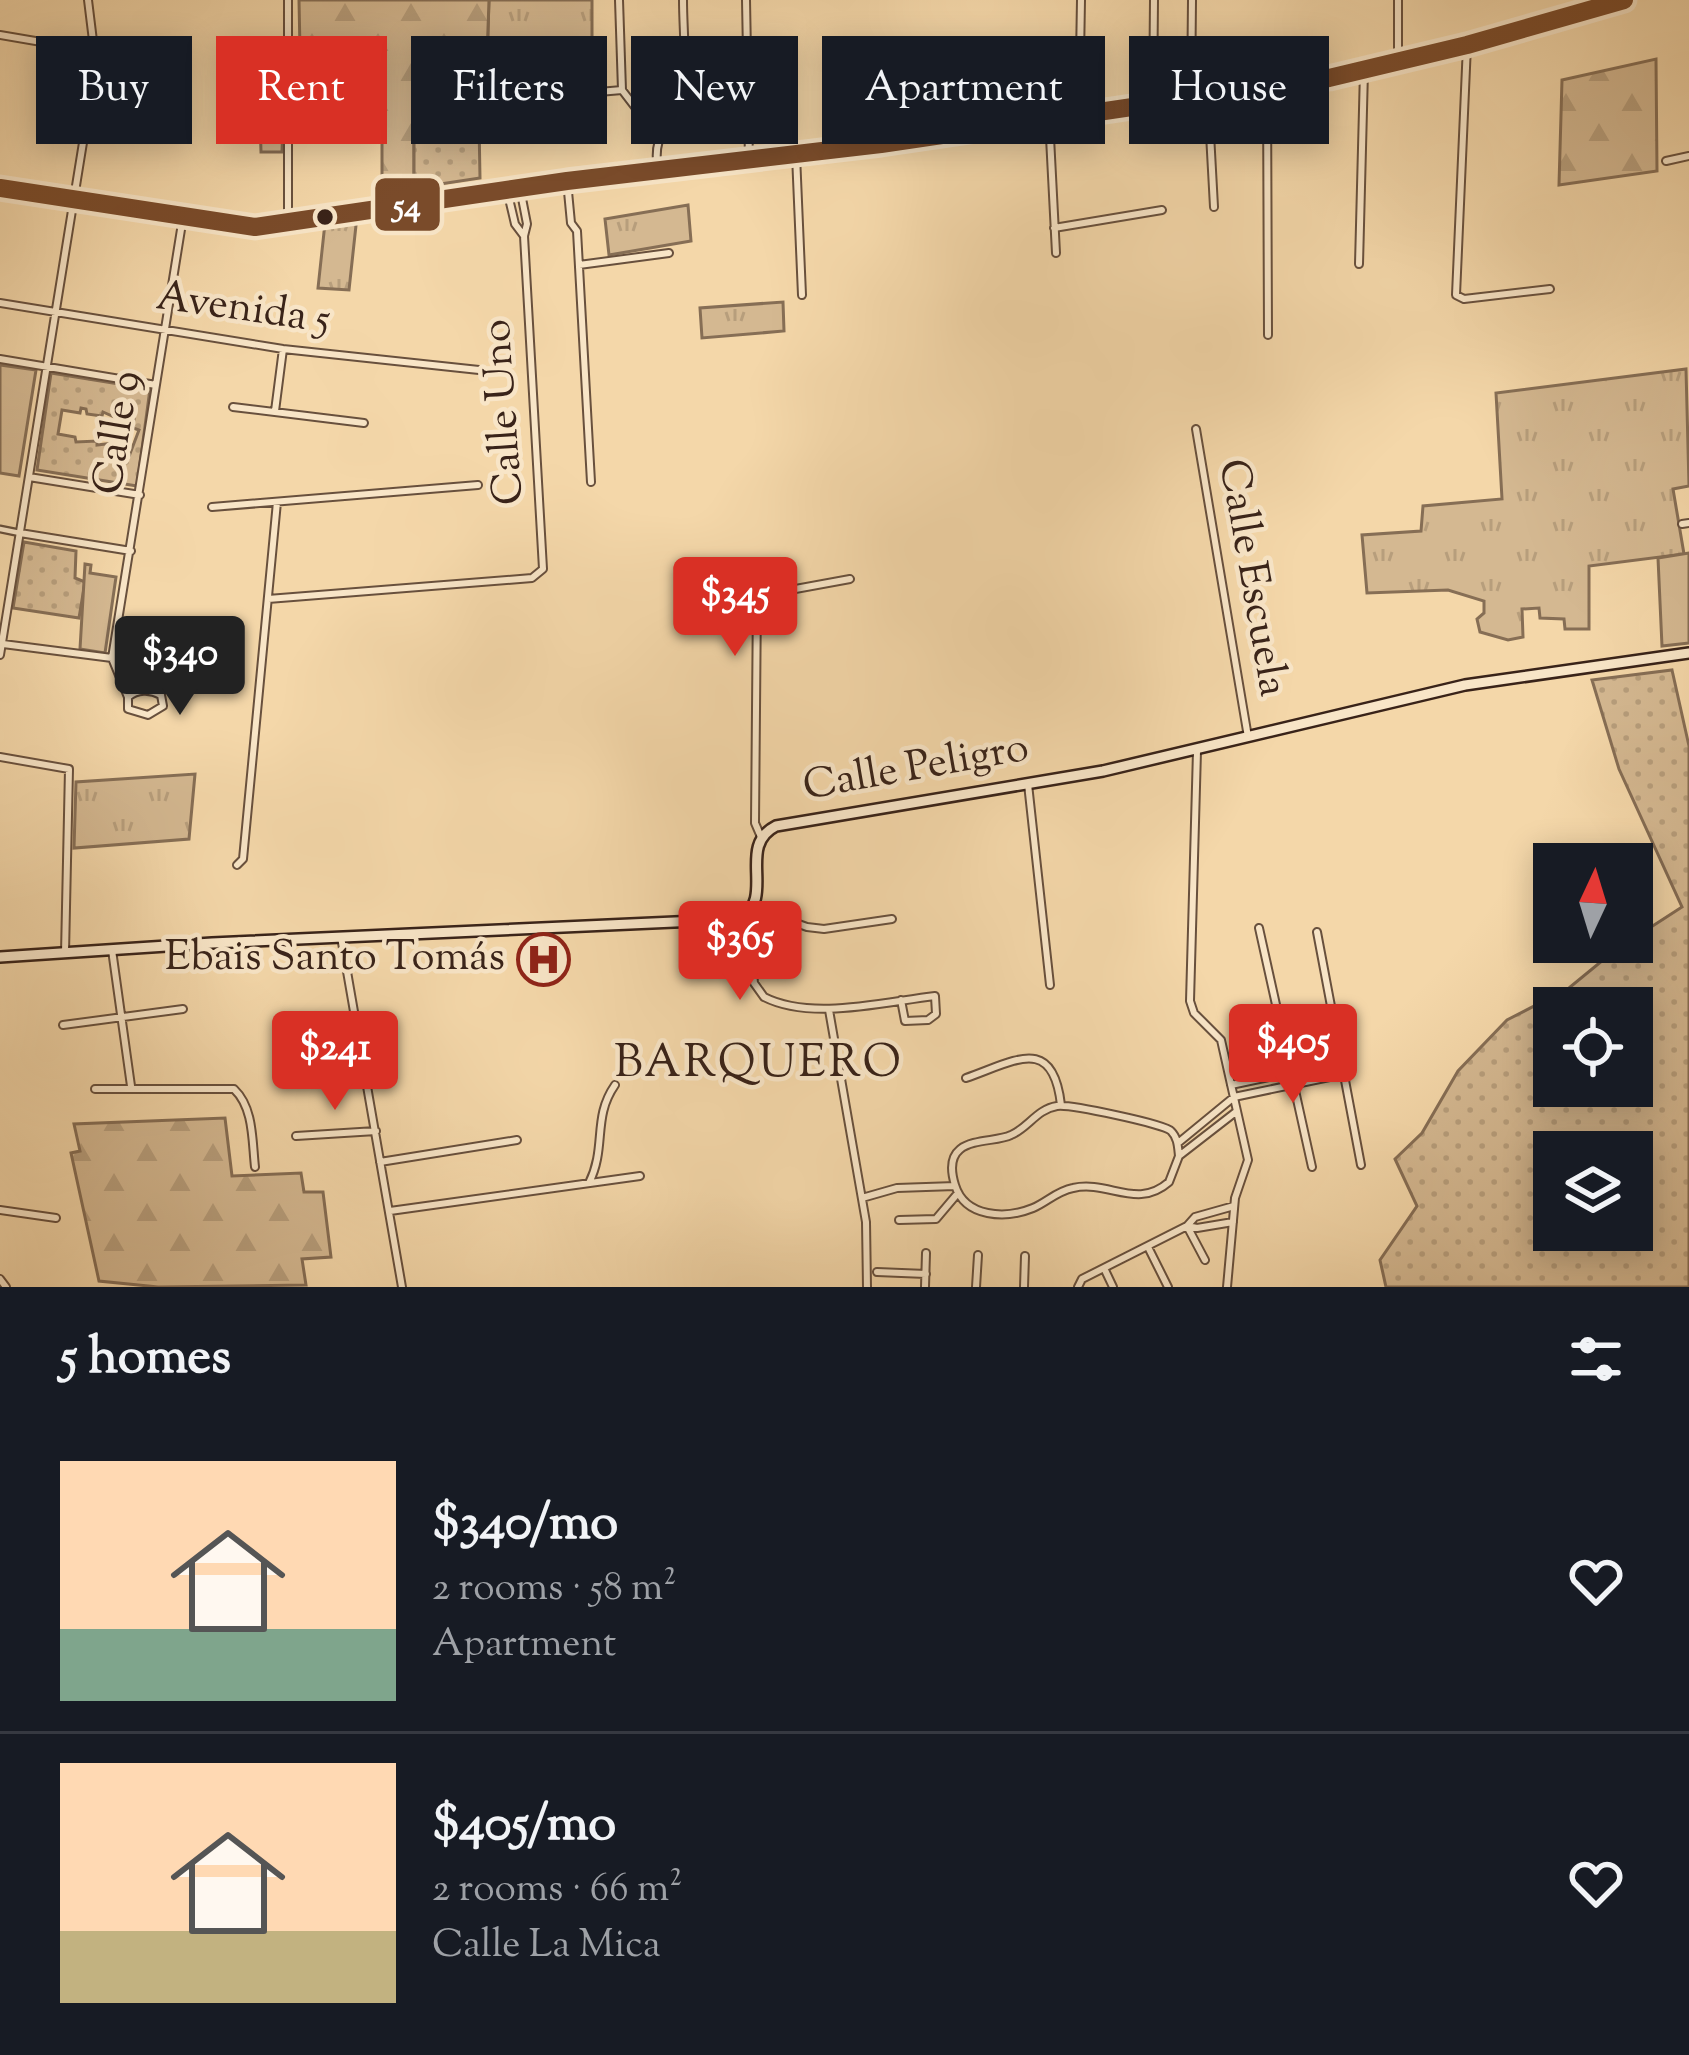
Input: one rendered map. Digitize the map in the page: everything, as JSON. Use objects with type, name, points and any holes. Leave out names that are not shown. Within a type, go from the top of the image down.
[{"type":"main road","name":"Calle Peligro","points":[[751,912],[760,837],[788,824],[1197,751],[1465,685],[1689,653]]},
{"type":"main road","points":[[0,957],[706,922],[751,912]]},
{"type":"street","points":[[88,0],[92,36]]},
{"type":"street","points":[[288,0],[288,223]]},
{"type":"street","points":[[619,0],[622,90],[631,102]]},
{"type":"street","points":[[683,0],[683,36]]},
{"type":"street","points":[[746,0],[749,160]]},
{"type":"street","points":[[1080,36],[1081,0]]},
{"type":"street","points":[[1154,0],[1154,36]]},
{"type":"street","points":[[1192,0],[1192,36]]},
{"type":"street","points":[[1397,61],[1398,0]]},
{"type":"street","points":[[1329,77],[1467,45],[1624,0]]},
{"type":"street","points":[[0,35],[36,41]]},
{"type":"street","points":[[1467,45],[1456,295],[1464,299],[1550,289]]},
{"type":"street","points":[[1359,264],[1364,71]]},
{"type":"street","points":[[607,91],[622,90]]},
{"type":"street","points":[[0,655],[82,144]]},
{"type":"street","points":[[655,144],[658,170]]},
{"type":"street","points":[[0,188],[248,227],[871,144]]},
{"type":"street","points":[[1050,144],[1056,253]]},
{"type":"street","points":[[1211,144],[1214,207]]},
{"type":"street","points":[[1267,144],[1268,335]]},
{"type":"street","points":[[796,155],[802,295]]},
{"type":"street","points":[[1666,161],[1689,155]]},
{"type":"street","points":[[567,182],[579,265],[591,482]]},
{"type":"street","name":"Calle Uno","points":[[268,599],[538,575],[544,562],[526,224],[520,188]]},
{"type":"street","name":"Calle Uno","points":[[507,190],[515,224],[524,236]]},
{"type":"street","points":[[1054,228],[1162,210]]},
{"type":"street","name":"Calle 9","points":[[112,658],[183,217]]},
{"type":"street","points":[[579,265],[669,253]]},
{"type":"street","name":"Avenida 5","points":[[0,303],[283,349],[479,370]]},
{"type":"street","points":[[275,412],[283,349]]},
{"type":"street","points":[[0,359],[157,386]]},
{"type":"street","points":[[233,406],[364,423]]},
{"type":"street","name":"Calle Escuela","points":[[1196,429],[1248,737]]},
{"type":"street","points":[[28,477],[140,494]]},
{"type":"street","points":[[212,507],[478,485]]},
{"type":"street","points":[[237,866],[244,859],[278,502]]},
{"type":"street","points":[[0,530],[131,550]]},
{"type":"street","points":[[760,837],[755,823],[757,596],[850,579]]},
{"type":"street","points":[[1,643],[112,658],[128,709],[155,713],[163,706],[156,692],[140,691],[128,697]]},
{"type":"street","points":[[1197,751],[1190,1001],[1194,1013],[1221,1040],[1248,1160],[1234,1206],[1227,1287]]},
{"type":"street","points":[[0,758],[69,769],[65,953]]},
{"type":"street","points":[[1028,784],[1050,985]]},
{"type":"street","points":[[892,919],[824,929],[751,912],[758,992],[773,1002],[829,1010],[901,1000],[934,996],[936,1014],[928,1020],[905,1021],[901,1000]]},
{"type":"street","points":[[1259,928],[1312,1167]]},
{"type":"street","points":[[1317,932],[1361,1166]]},
{"type":"street","points":[[341,937],[402,1287]]},
{"type":"street","points":[[112,950],[130,1086]]},
{"type":"street","points":[[63,1025],[183,1009]]},
{"type":"street","points":[[829,1010],[862,1198],[867,1287]]},
{"type":"street","points":[[966,1078],[1021,1060],[1041,1060],[1056,1074],[1061,1106]]},
{"type":"street","points":[[1232,1085],[1342,1062]]},
{"type":"street","points":[[1178,1143],[1234,1097],[1344,1074]]},
{"type":"street","points":[[589,1184],[600,1151],[601,1106],[615,1084]]},
{"type":"street","points":[[95,1089],[234,1089],[244,1098],[255,1167]]},
{"type":"street","points":[[1076,1105],[1160,1124],[1171,1131],[1179,1156],[1169,1182],[1144,1196],[1081,1186],[1031,1209],[987,1214],[970,1206],[957,1190],[955,1161],[965,1145],[980,1138],[1007,1138],[1040,1113],[1061,1106],[1076,1105]]},
{"type":"street","points":[[1179,1156],[1238,1111]]},
{"type":"street","points":[[296,1136],[376,1131]]},
{"type":"street","points":[[380,1162],[517,1140]]},
{"type":"street","points":[[390,1211],[640,1177]]},
{"type":"street","points":[[862,1198],[914,1186],[957,1190]]},
{"type":"street","points":[[899,1220],[937,1219],[957,1190]]},
{"type":"street","points":[[1078,1287],[1082,1279],[1187,1226],[1195,1217],[1234,1206]]},
{"type":"street","points":[[0,1210],[56,1219]]},
{"type":"street","points":[[1187,1226],[1233,1222]]},
{"type":"street","points":[[1187,1226],[1205,1260]]},
{"type":"street","points":[[1148,1247],[1168,1287]]},
{"type":"street","points":[[925,1287],[926,1253]]},
{"type":"street","points":[[976,1287],[978,1255]]},
{"type":"street","points":[[1024,1287],[1025,1256]]},
{"type":"street","points":[[1104,1268],[1113,1287]]},
{"type":"street","points":[[877,1272],[926,1274]]},
{"type":"street","points":[[0,1279],[6,1287]]},
{"type":"green space","points":[[299,0],[489,0],[488,36],[411,36],[414,188],[382,195],[387,36],[300,36]]},
{"type":"green space","points":[[489,0],[592,0],[592,36],[488,36]]},
{"type":"green space","points":[[1656,59],[1657,171],[1559,185],[1562,80]]},
{"type":"green space","points":[[261,144],[282,144],[282,152],[261,152]]},
{"type":"green space","points":[[414,144],[479,144],[480,178],[414,188]]},
{"type":"green space","points":[[688,205],[691,241],[609,255],[605,219]]},
{"type":"green space","points":[[357,216],[349,290],[318,288],[325,223]]},
{"type":"green space","points":[[783,302],[784,331],[702,338],[700,308]]},
{"type":"green space","points":[[0,365],[36,370],[19,476],[0,473]]},
{"type":"green space","points":[[1686,369],[1689,486],[1673,489],[1684,554],[1589,566],[1589,629],[1565,629],[1564,619],[1540,618],[1539,608],[1522,609],[1523,637],[1508,640],[1480,632],[1477,619],[1484,613],[1484,601],[1448,590],[1367,593],[1362,535],[1421,531],[1423,506],[1502,499],[1496,393]]},
{"type":"green space","points":[[51,373],[150,389],[137,486],[37,470]],"holes":[[[121,407],[135,409],[133,428],[139,430],[128,459],[112,456],[114,443],[76,442],[75,437],[58,434],[62,410],[80,413],[81,408],[87,414],[102,416],[103,412],[119,419]]]},
{"type":"green space","points":[[24,542],[76,551],[75,578],[85,582],[79,618],[13,608]]},
{"type":"green space","points":[[1689,553],[1689,643],[1662,646],[1658,558]]},
{"type":"green space","points":[[85,564],[91,565],[90,573],[116,577],[105,653],[80,649]]},
{"type":"green space","points":[[1672,670],[1689,746],[1689,1287],[1386,1287],[1380,1260],[1417,1206],[1395,1159],[1422,1133],[1458,1071],[1507,1020],[1533,1007],[1533,1107],[1653,1107],[1653,987],[1570,987],[1599,963],[1653,963],[1653,926],[1682,907],[1619,769],[1592,680]]},
{"type":"green space","points":[[195,774],[189,839],[74,848],[76,782]]},
{"type":"green space","points":[[225,1118],[232,1176],[301,1173],[304,1192],[323,1192],[331,1257],[302,1259],[306,1285],[158,1287],[99,1281],[71,1153],[80,1151],[74,1124]]},
{"type":"transit line","name":"54","points":[[0,188],[255,227],[567,181],[881,144],[1329,78],[1624,0]]},
{"type":"place","name":"Ebais Santo Tomás","points":[[544,959]]},
{"type":"district","name":"BARQUERO","points":[[759,1065]]}]
